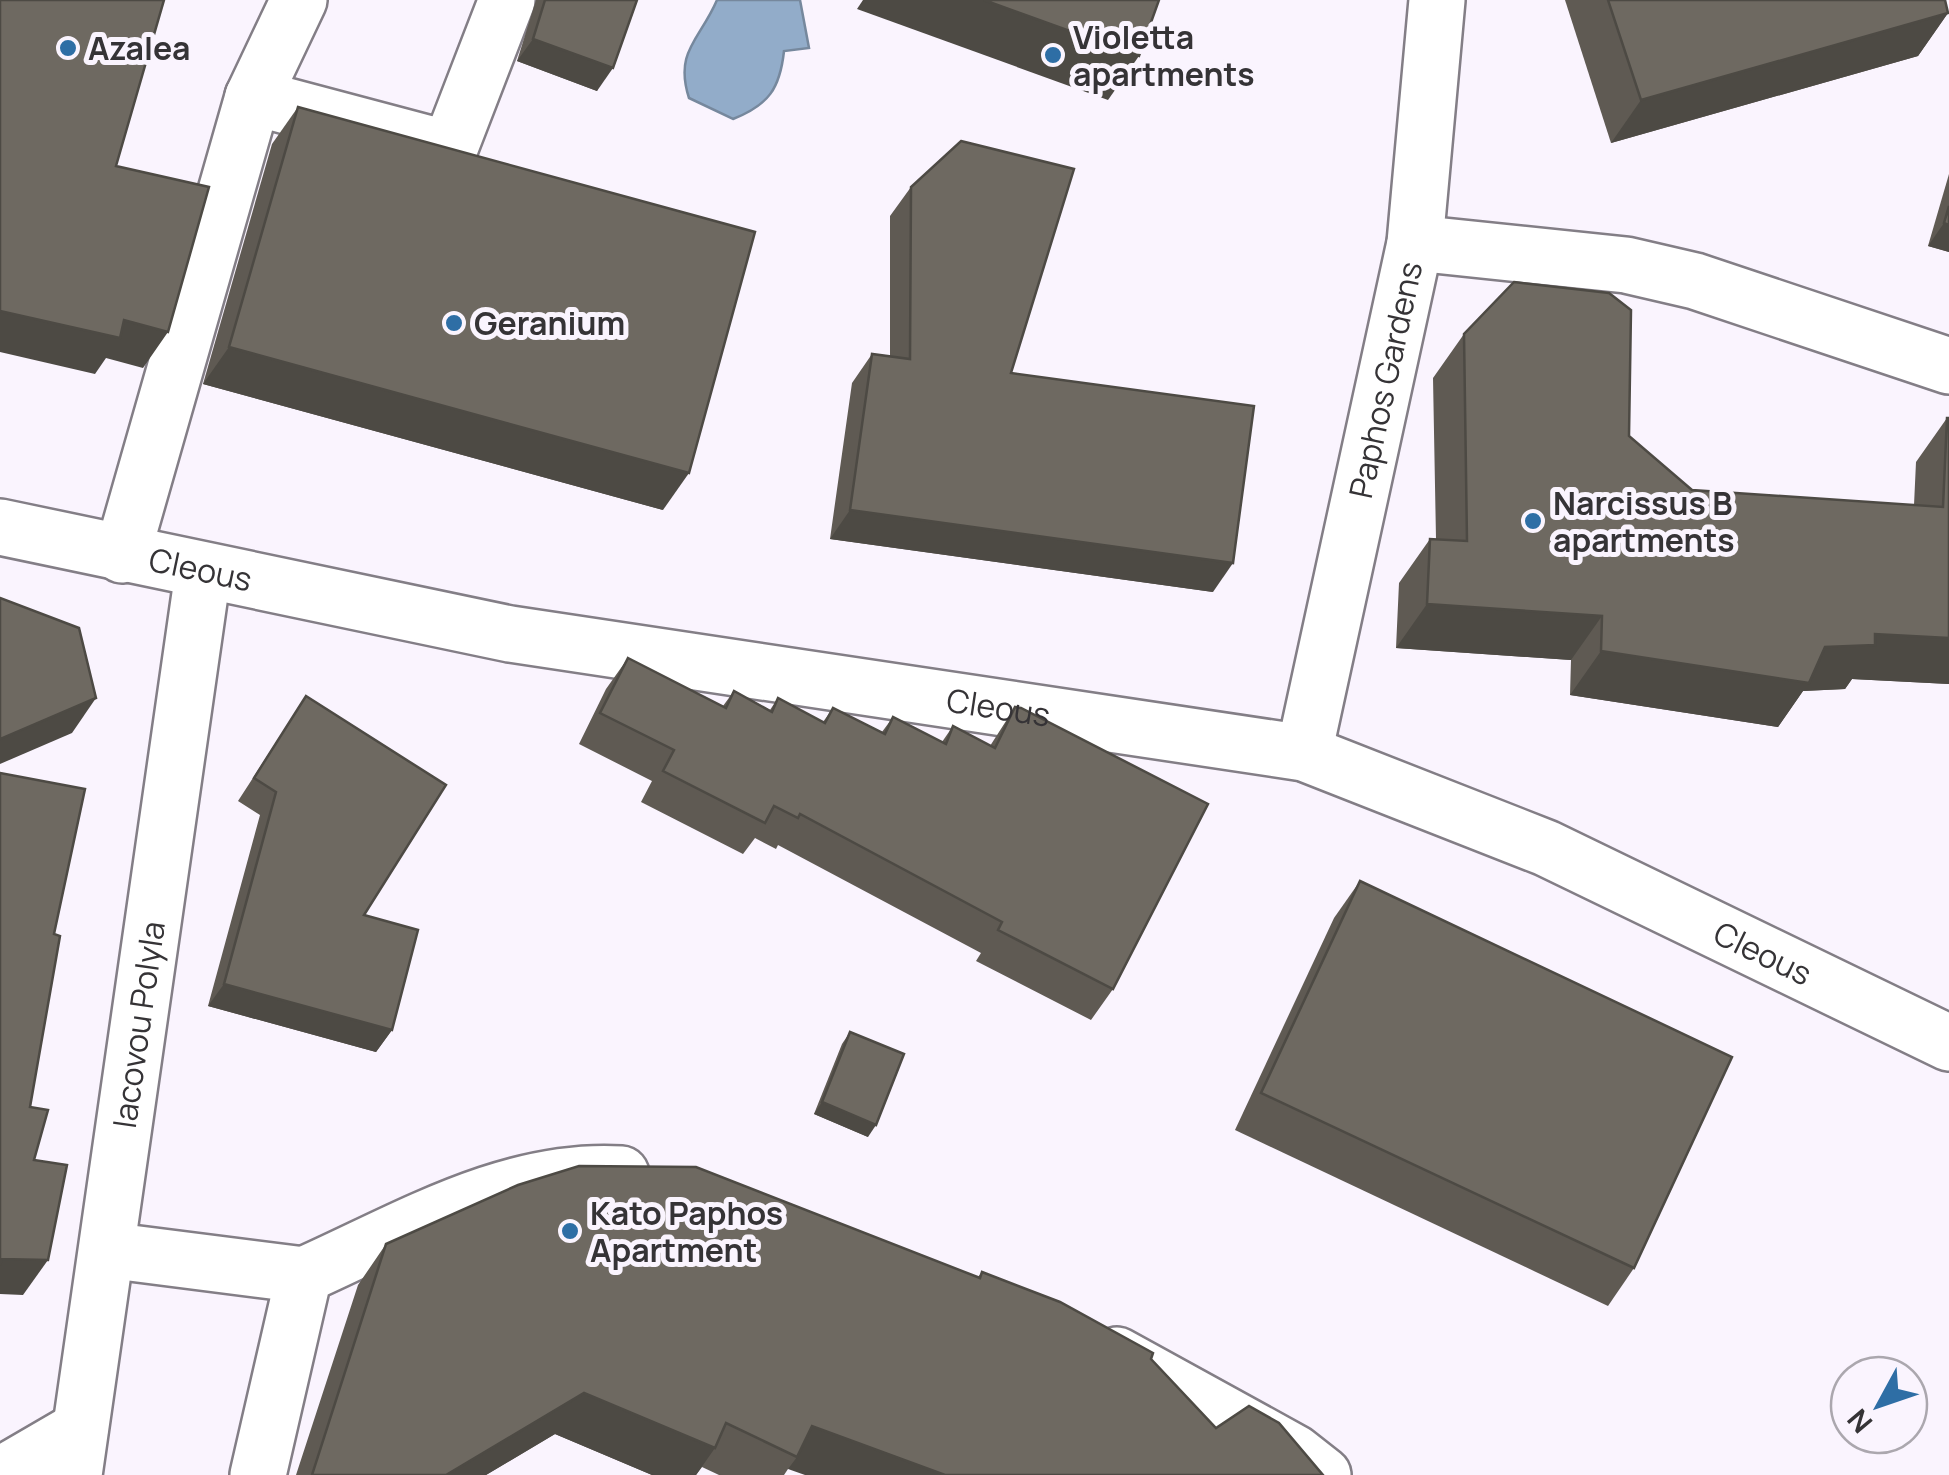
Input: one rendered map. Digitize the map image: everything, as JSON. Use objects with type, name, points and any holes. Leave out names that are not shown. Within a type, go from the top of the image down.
[{"type":"street","points":[[122,555],[253,97],[299,0]]},
{"type":"street","points":[[253,97],[445,148],[451,145],[507,0]]},
{"type":"street","name":"Paphos Gardens","points":[[1304,753],[1415,244],[1437,0]]},
{"type":"street","points":[[1415,244],[1626,265],[1678,276],[1949,366]]},
{"type":"street","name":"Cleous","points":[[0,527],[203,573],[510,634],[1304,753],[1546,848],[1949,1043]]},
{"type":"street","name":"Iacovou Polyla","points":[[77,1452],[203,573]]},
{"type":"street","points":[[106,1250],[304,1275],[478,1198],[544,1176],[600,1173],[670,1177]]},
{"type":"street","points":[[258,1475],[304,1275]]},
{"type":"street","points":[[1075,1331],[1295,1453],[1323,1475]]},
{"type":"street","points":[[1,1475],[77,1452]]},
{"type":"water","points":[[717,0],[800,0],[809,48],[784,51],[770,94],[756,108],[733,119],[689,98],[685,82],[691,46]]},
{"type":"building","points":[[0,0],[164,0],[116,166],[209,187],[168,332],[124,320],[120,338],[0,311]]},
{"type":"building","points":[[545,0],[637,0],[613,68],[533,39]]},
{"type":"building","points":[[984,0],[1159,0],[1139,56]]},
{"type":"building","points":[[1608,0],[1945,0],[1948,13],[1641,100]]},
{"type":"building","name":"Geranium","points":[[298,107],[755,232],[689,473],[229,347]]},
{"type":"building","points":[[961,141],[1074,169],[1011,373],[1254,406],[1233,563],[850,510],[872,354],[910,359],[911,187]]},
{"type":"building","name":"Narcissus B apartments","points":[[1514,282],[1609,293],[1631,310],[1629,436],[1692,490],[1943,507],[1949,418],[1949,638],[1875,634],[1875,645],[1825,647],[1809,683],[1601,651],[1602,616],[1427,604],[1430,539],[1467,541],[1464,334]]},
{"type":"building","points":[[0,598],[79,628],[96,698],[0,739]]},
{"type":"building","points":[[628,658],[726,708],[734,691],[772,712],[778,698],[825,723],[833,708],[885,734],[893,717],[946,744],[953,726],[995,748],[1015,707],[1021,708],[1208,804],[1113,989],[998,930],[1002,922],[800,814],[798,818],[774,806],[765,823],[663,771],[674,750],[600,713]]},
{"type":"building","points":[[306,696],[446,785],[364,915],[418,930],[392,1030],[224,984],[276,792],[254,778]]},
{"type":"building","points":[[0,773],[85,789],[54,934],[60,936],[30,1107],[48,1110],[34,1160],[67,1165],[48,1260],[2,1259],[0,1265]]},
{"type":"building","points":[[1360,881],[1732,1057],[1634,1268],[1261,1093]]},
{"type":"building","points":[[850,1032],[904,1054],[876,1125],[822,1102]]},
{"type":"building","points":[[579,1166],[696,1167],[980,1278],[982,1272],[1060,1302],[1153,1353],[1151,1359],[1216,1428],[1249,1406],[1279,1423],[1323,1475],[945,1475],[812,1426],[797,1457],[726,1423],[715,1448],[584,1393],[446,1475],[312,1475],[386,1244],[518,1185]]},
{"type":"place","name":"Azalea","points":[[68,48]]},
{"type":"place","name":"Violetta apartments","points":[[1053,55]]},
{"type":"place","name":"Geranium","points":[[454,323]]},
{"type":"place","name":"Narcissus B apartments","points":[[1533,521]]},
{"type":"place","name":"Kato Paphos Apartment","points":[[570,1231]]}]
